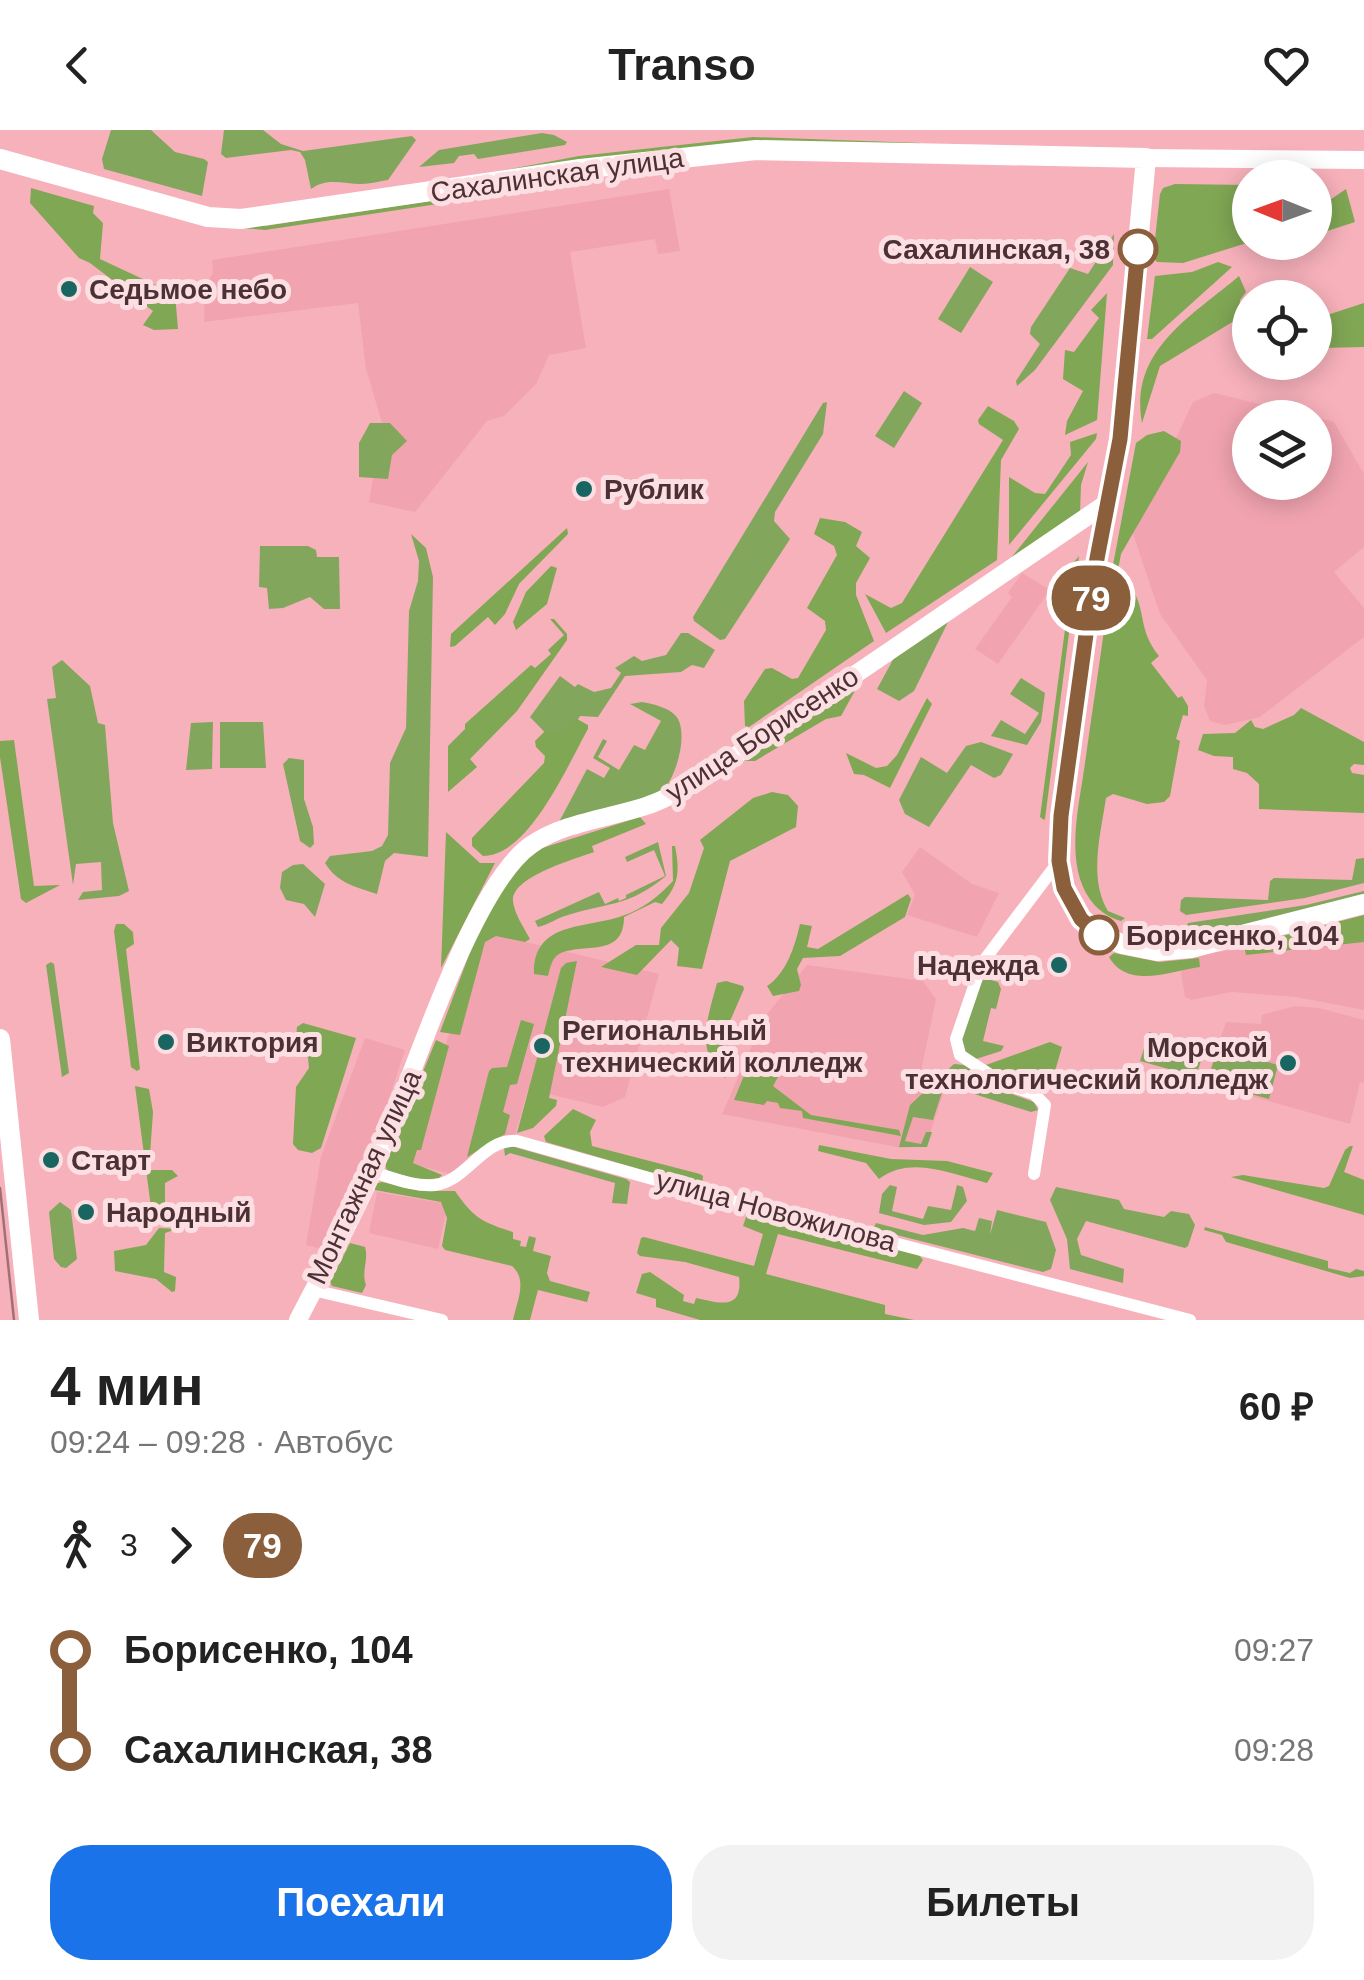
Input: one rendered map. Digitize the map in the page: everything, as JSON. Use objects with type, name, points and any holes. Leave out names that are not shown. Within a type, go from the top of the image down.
[{"type":"main road","name":"Сахалинская улица","points":[[0,159],[208,217],[241,219],[580,169],[756,150],[1364,160]]},
{"type":"main road","points":[[1146,158],[1120,439],[1106,503],[1061,816],[1059,861],[1064,888],[1081,919],[1099,935],[1143,949],[1191,948],[1364,904]]},
{"type":"main road","name":"улица Борисенко","points":[[428,1034],[463,950],[498,881],[531,845],[663,800],[700,780],[1106,503]]},
{"type":"main road","name":"Монтажная улица","points":[[298,1320],[373,1172],[428,1034]]},
{"type":"main road","points":[[0,1039],[30,1320]]},
{"type":"street","points":[[1034,1174],[1046,1105],[960,1055],[956,1039],[986,956],[1059,861]]},
{"type":"street","name":"улица Новожилова","points":[[373,1172],[420,1185],[442,1184],[496,1146],[517,1141],[1184,1319]]},
{"type":"street","points":[[313,1290],[442,1320]]},
{"type":"shaded area","points":[[669,189],[680,251],[658,254],[655,239],[570,252],[586,348],[549,355],[536,384],[504,416],[487,421],[415,512],[369,502],[382,423],[366,369],[358,303],[204,322],[205,286],[213,273],[212,260]]},
{"type":"shaded area","points":[[1214,393],[1243,400],[1232,400],[1232,500],[1332,500],[1334,422],[1364,474],[1364,547],[1334,572],[1364,608],[1364,637],[1260,717],[1225,725],[1210,721],[1204,706],[1207,680],[1160,614],[1132,531],[1193,402]]},
{"type":"shaded area","points":[[1022,573],[1050,590],[998,664],[975,649],[1012,597],[1008,593]]},
{"type":"shaded area","points":[[920,847],[972,884],[999,893],[977,937],[907,915],[915,895],[902,872]]},
{"type":"shaded area","name":"Региональный технический колледж","points":[[480,931],[659,974],[625,1097],[603,1107],[528,1089],[515,1135],[450,1174],[410,1163]]},
{"type":"shaded area","points":[[1364,933],[1364,1010],[1296,997],[1232,992],[1191,1000],[1185,997],[1181,972],[1195,955]]},
{"type":"shaded area","points":[[807,965],[923,981],[936,999],[920,1076],[945,1088],[926,1146],[902,1148],[722,1114],[764,1018]]},
{"type":"shaded area","name":"Морской технологический колледж","points":[[1295,1006],[1364,1020],[1364,1083],[1360,1082],[1350,1124],[1205,1083],[1226,1022],[1261,1024],[1262,1015]]},
{"type":"shaded area","points":[[365,1038],[405,1050],[370,1157],[325,1250],[306,1245],[321,1157]]},
{"type":"shaded area","points":[[377,1192],[448,1204],[438,1249],[369,1233]]},
{"type":"green space","points":[[111,130],[151,130],[175,152],[204,159],[208,162],[202,196],[104,169],[102,159]]},
{"type":"green space","points":[[224,130],[263,130],[281,144],[303,151],[412,136],[416,140],[388,180],[361,184],[329,182],[311,189],[300,152],[226,158],[221,154]]},
{"type":"green space","points":[[542,133],[567,142],[478,159],[474,154],[459,156],[454,163],[419,167],[439,150]]},
{"type":"green space","points":[[753,137],[920,143],[753,142],[489,173],[579,156]]},
{"type":"green space","points":[[1175,184],[1232,185],[1232,248],[1183,263],[1157,262],[1153,257],[1163,188]]},
{"type":"green space","points":[[31,188],[94,206],[93,213],[103,223],[100,259],[175,294],[178,329],[154,330],[143,325],[153,311],[79,258],[30,203]]},
{"type":"green space","points":[[1346,189],[1355,222],[1332,229],[1332,198]]},
{"type":"green space","points":[[470,195],[471,199],[265,230],[218,226],[265,226]]},
{"type":"green space","points":[[1114,234],[1113,265],[1035,370],[1017,386],[1016,381],[1040,344],[1030,334],[1031,327],[1070,268],[1088,274]]},
{"type":"green space","points":[[1218,262],[1232,267],[1152,339],[1147,339],[1155,276],[1192,272]]},
{"type":"green space","points":[[970,267],[993,282],[961,333],[938,319]]},
{"type":"green space","points":[[1232,282],[1232,322],[1160,366],[1142,423],[1140,397],[1145,375],[1154,355],[1184,321]]},
{"type":"green space","points":[[1107,293],[1097,420],[1065,435],[1067,421],[1083,391],[1063,379],[1065,350],[1074,352],[1099,318],[1091,310]]},
{"type":"green space","points":[[1364,303],[1364,347],[1332,348],[1332,313]]},
{"type":"green space","points":[[904,391],[922,403],[894,448],[875,436]]},
{"type":"green space","points":[[827,402],[823,434],[775,512],[774,521],[790,539],[725,639],[720,640],[693,617]]},
{"type":"green space","points":[[988,406],[1014,421],[1019,429],[1001,460],[997,560],[886,633],[865,594],[891,608],[902,603],[1003,440],[979,424]]},
{"type":"green space","points":[[370,423],[390,423],[407,441],[392,455],[388,479],[359,477],[359,443]]},
{"type":"green space","points":[[1164,431],[1181,441],[1180,452],[1121,554],[1117,575],[1110,581],[1136,443],[1147,435]]},
{"type":"green space","points":[[1097,433],[1009,545],[1009,477],[1035,493],[1045,494],[1071,455],[1070,442]]},
{"type":"green space","points":[[1088,462],[1081,485],[1080,513],[1011,558]]},
{"type":"green space","points":[[820,518],[845,522],[862,532],[856,546],[870,558],[856,583],[856,595],[874,641],[749,727],[745,726],[744,701],[765,669],[798,678],[826,630],[825,621],[807,608],[837,555],[834,546],[814,534]]},
{"type":"green space","points":[[567,528],[568,534],[519,584],[505,614],[495,625],[488,617],[450,647],[451,634]]},
{"type":"green space","points":[[411,534],[426,548],[433,577],[428,857],[394,853],[385,861],[377,894],[341,880],[325,863],[330,856],[372,851],[382,846],[388,835],[390,763],[406,728],[409,611],[418,581],[419,561]]},
{"type":"green space","points":[[260,546],[308,546],[316,550],[317,557],[339,557],[340,609],[324,609],[310,597],[269,609],[267,588],[259,587]]},
{"type":"green space","points":[[1079,556],[1044,820],[1040,817],[1074,562]]},
{"type":"green space","points":[[551,566],[557,568],[547,604],[516,630],[513,622],[526,592]]},
{"type":"green space","points":[[1128,588],[1137,597],[1148,637],[1159,656],[1151,663],[1178,698],[1182,696],[1188,716],[1183,715],[1176,739],[1180,741],[1170,796],[1164,802],[1147,804],[1113,794],[1106,798],[1097,870],[1108,911],[1125,918],[1121,921],[1101,911],[1086,894],[1077,865],[1075,836],[1107,609],[1119,592]]},
{"type":"green space","points":[[550,619],[567,634],[567,640],[517,711],[470,759],[477,767],[448,792],[448,746],[465,729],[465,724],[531,665],[535,668],[551,654],[548,650],[564,635]]},
{"type":"green space","points":[[949,620],[914,691],[899,701],[877,689],[895,656]]},
{"type":"green space","points":[[681,633],[688,633],[715,650],[704,668],[692,665],[681,672],[625,676],[598,717],[580,716],[560,748],[530,717],[560,676],[575,687],[578,684],[594,692],[611,688],[621,673],[615,668],[634,656],[642,661],[666,655]]},
{"type":"green space","points":[[62,660],[90,686],[98,723],[105,725],[113,823],[129,891],[119,896],[78,900],[83,892],[102,890],[101,862],[76,864],[73,885],[47,699],[56,698],[52,667]]},
{"type":"green space","points":[[862,678],[841,716],[826,719],[755,761],[743,761]]},
{"type":"green space","points":[[1021,678],[1045,693],[1041,722],[1027,745],[991,736],[1001,720],[1025,734],[1039,713],[1010,694]]},
{"type":"green space","points":[[927,698],[932,704],[890,788],[854,774],[846,753],[876,768],[887,766],[897,755]]},
{"type":"green space","points":[[642,702],[671,712],[681,727],[678,759],[665,788],[660,794],[559,822],[587,769],[604,778],[610,768],[593,758],[603,739],[607,741],[598,757],[619,770],[634,745],[645,750],[661,721],[630,704]]},
{"type":"green space","points":[[1301,708],[1364,742],[1364,765],[1354,764],[1350,768],[1352,773],[1364,775],[1364,813],[1259,809],[1259,784],[1247,773],[1233,769],[1233,757],[1198,750],[1203,734],[1235,733],[1251,720],[1255,727],[1263,729]]},
{"type":"green space","points":[[577,719],[588,729],[545,806],[516,841],[500,852],[483,856],[472,846],[472,838],[544,763],[545,756],[535,741],[546,730],[560,734]]},
{"type":"green space","points":[[213,722],[212,769],[186,770],[191,723]]},
{"type":"green space","points":[[220,722],[263,722],[266,768],[220,768]]},
{"type":"green space","points":[[14,740],[34,886],[60,885],[26,903],[21,899],[0,757],[0,741]]},
{"type":"green space","points":[[981,742],[1013,754],[1001,775],[994,778],[971,765],[929,827],[905,814],[899,800],[921,757],[947,773],[966,746]]},
{"type":"green space","points":[[289,758],[304,760],[304,799],[313,827],[314,844],[310,848],[300,841],[283,764]]},
{"type":"green space","points":[[772,792],[788,795],[798,806],[796,827],[730,861],[702,969],[677,966],[679,948],[671,940],[637,975],[601,967],[636,945],[659,945],[661,928],[689,893],[704,848],[700,840],[753,798]]},
{"type":"green space","points":[[640,817],[646,824],[592,846],[594,852],[546,870],[522,884],[513,901],[530,939],[525,942],[496,936],[485,942],[460,1035],[440,1032],[472,947],[503,884],[536,850]]},
{"type":"green space","points":[[446,832],[480,863],[495,863],[441,968]]},
{"type":"green space","points":[[658,842],[666,876],[653,886],[629,899],[538,927],[535,921],[599,892],[605,904],[618,898],[619,901],[665,876],[654,850],[627,862],[625,857]]},
{"type":"green space","points":[[672,846],[677,855],[677,877],[662,904],[655,902],[624,917],[617,939],[609,944],[559,954],[548,976],[534,974],[542,944],[552,936],[630,913],[662,892],[673,881]]},
{"type":"green space","points":[[1364,858],[1364,883],[1305,898],[1186,915],[1180,911],[1185,897],[1268,900],[1270,881],[1274,878],[1352,880],[1356,859]]},
{"type":"green space","points":[[303,864],[325,884],[315,917],[304,904],[286,900],[280,888],[282,872]]},
{"type":"green space","points":[[1364,891],[1201,936],[1191,935],[1186,928],[1188,923],[1306,905]]},
{"type":"green space","points":[[908,894],[911,899],[905,917],[840,956],[803,958],[797,969],[799,991],[773,996],[767,986],[785,966],[800,924],[812,926],[807,947],[818,949]]},
{"type":"green space","points":[[1364,915],[1364,942],[1246,955],[1245,950],[1252,944]]},
{"type":"green space","points":[[116,924],[124,924],[133,932],[134,944],[126,949],[140,1069],[137,1071],[131,1067]]},
{"type":"green space","points":[[1114,953],[1159,962],[1199,958],[1200,967],[1138,976],[1117,967],[1109,957]]},
{"type":"green space","points":[[577,961],[549,1098],[557,1100],[556,1106],[533,1128],[517,1133],[561,968]]},
{"type":"green space","points":[[51,962],[69,1073],[62,1077],[46,965]]},
{"type":"green space","points":[[726,981],[744,989],[720,1044],[731,1050],[734,1059],[725,1078],[709,1057],[706,1034],[717,983]]},
{"type":"green space","points":[[981,981],[998,982],[1001,989],[996,1009],[991,1008],[983,1041],[1004,1046],[1001,1051],[976,1059],[967,1055],[962,1040]]},
{"type":"green space","points":[[521,1020],[534,1024],[517,1084],[510,1085],[503,1112],[510,1115],[505,1134],[467,1157],[489,1071],[507,1067]]},
{"type":"green space","points":[[303,1023],[356,1038],[321,1148],[312,1153],[298,1150],[293,1144],[296,1087],[309,1068],[308,1058],[296,1039],[297,1027]]},
{"type":"green space","points":[[1149,1032],[1178,1042],[1202,1058],[1197,1073],[1190,1075],[1140,1061]]},
{"type":"green space","points":[[436,1040],[449,1046],[421,1150],[417,1150],[413,1163],[442,1175],[422,1180],[387,1171],[385,1164]]},
{"type":"green space","points":[[1050,1042],[1062,1047],[1055,1071],[1004,1076],[986,1065]]},
{"type":"green space","points":[[1218,1048],[1278,1065],[1269,1099],[1207,1082]]},
{"type":"green space","points":[[770,1052],[778,1077],[773,1086],[811,1115],[899,1130],[901,1136],[803,1118],[802,1111],[780,1108],[778,1103],[734,1100],[752,1056]]},
{"type":"green space","points":[[954,1064],[964,1065],[1001,1090],[1034,1102],[1038,1110],[1031,1112],[971,1093],[972,1084],[964,1081],[960,1090],[944,1086],[933,1120],[913,1117],[905,1141],[921,1144],[926,1132],[932,1132],[927,1147],[899,1147],[910,1105]]},
{"type":"green space","points":[[135,1086],[149,1089],[153,1112],[149,1170],[172,1170],[178,1176],[165,1183],[165,1211],[177,1217],[152,1215]]},
{"type":"green space","points":[[573,1109],[596,1120],[590,1132],[592,1146],[700,1174],[702,1185],[546,1142],[544,1136]]},
{"type":"green space","points":[[819,1145],[891,1159],[947,1161],[993,1173],[987,1183],[918,1167],[891,1172],[879,1179],[866,1163],[818,1151]]},
{"type":"green space","points":[[511,1146],[626,1179],[630,1182],[627,1204],[612,1203],[615,1183],[510,1153],[505,1156],[504,1148]]},
{"type":"green space","points":[[1350,1146],[1344,1172],[1364,1180],[1364,1215],[1231,1177],[1243,1175],[1324,1188],[1329,1186]]},
{"type":"green space","points":[[382,1182],[420,1191],[455,1191],[479,1218],[513,1232],[513,1239],[521,1241],[520,1246],[526,1247],[529,1236],[536,1238],[533,1251],[551,1256],[547,1273],[550,1281],[590,1292],[587,1302],[538,1290],[530,1320],[513,1320],[520,1284],[512,1266],[445,1250],[442,1246],[447,1218],[441,1202],[375,1190],[375,1184]]},
{"type":"green space","points":[[890,1185],[897,1187],[892,1211],[923,1219],[928,1206],[951,1210],[957,1185],[963,1187],[967,1201],[951,1222],[924,1225],[879,1213],[882,1194]]},
{"type":"green space","points":[[1056,1187],[1119,1200],[1124,1209],[1164,1217],[1171,1211],[1189,1214],[1195,1225],[1188,1246],[1086,1221],[1077,1239],[1081,1255],[1124,1269],[1123,1283],[1070,1269],[1067,1239],[1050,1200]]},
{"type":"green space","points":[[60,1202],[71,1210],[77,1259],[66,1268],[54,1259],[49,1212]]},
{"type":"green space","points":[[997,1210],[1046,1222],[1056,1250],[1051,1269],[1043,1272],[873,1229],[876,1223],[923,1235],[963,1228],[975,1231],[979,1218],[992,1221],[990,1235]]},
{"type":"green space","points":[[748,1211],[919,1255],[923,1260],[917,1269],[778,1234],[766,1274],[885,1305],[885,1314],[914,1320],[700,1320],[656,1307],[656,1299],[636,1293],[642,1274],[650,1272],[684,1295],[683,1301],[694,1304],[696,1298],[721,1303],[733,1300],[739,1277],[637,1253],[644,1237],[754,1266],[763,1234],[743,1226]]},
{"type":"green space","points":[[1205,1227],[1328,1261],[1328,1268],[1350,1273],[1356,1269],[1364,1271],[1364,1276],[1350,1278],[1226,1242],[1222,1235],[1204,1230]]},
{"type":"green space","points":[[159,1228],[177,1229],[165,1233],[164,1272],[176,1277],[172,1292],[156,1279],[115,1271],[114,1251],[146,1245]]},
{"type":"green space","points":[[350,1243],[365,1247],[366,1285],[362,1293],[332,1286],[330,1282]]},
{"type":"tram line","points":[[0,1188],[14,1320]]},
{"type":"bus line","name":"79","points":[[1099,935],[1081,919],[1064,888],[1059,861],[1061,816],[1095,569],[1120,439],[1138,249]]},
{"type":"place","name":"Сахалинская, 38","points":[[1138,249]]},
{"type":"place","name":"Седьмое небо","points":[[69,289]]},
{"type":"place","name":"Рублик","points":[[584,489]]},
{"type":"place","name":"Борисенко, 104","points":[[1099,935]]},
{"type":"place","name":"Надежда","points":[[1059,965]]},
{"type":"place","name":"Виктория","points":[[166,1042]]},
{"type":"place","name":"Региональный технический колледж","points":[[542,1046]]},
{"type":"place","name":"Морской технологический колледж","points":[[1288,1063]]},
{"type":"place","name":"Старт","points":[[51,1160]]},
{"type":"place","name":"Народный","points":[[86,1212]]}]
